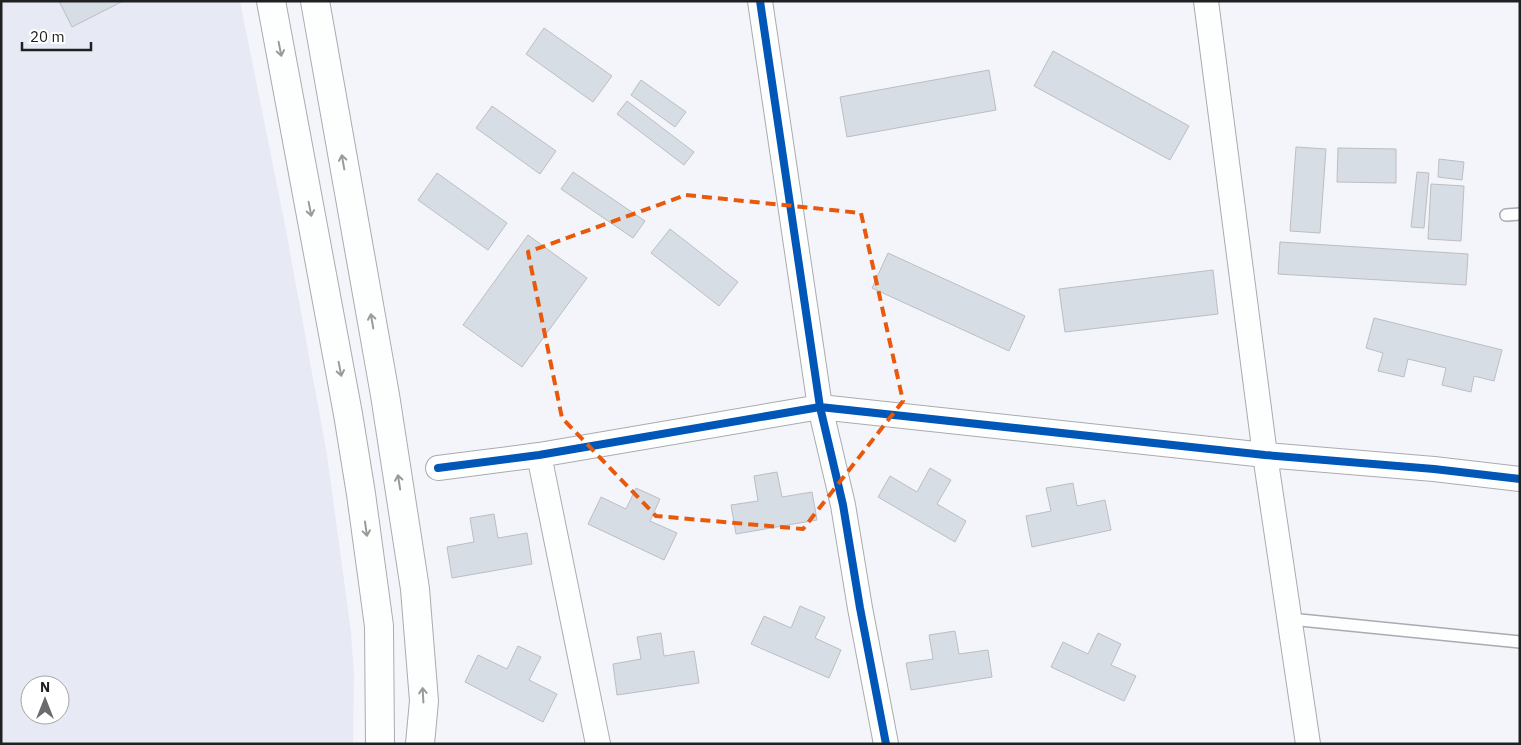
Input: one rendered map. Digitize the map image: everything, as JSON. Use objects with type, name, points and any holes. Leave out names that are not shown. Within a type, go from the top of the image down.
[{"type":"main road","points":[[271,1],[348,414],[360,494],[379,626],[380,744]]},
{"type":"main road","points":[[314,1],[386,395],[416,589],[424,701],[420,744]]},
{"type":"street","points":[[760,1],[820,407],[843,505],[860,608],[886,744]]},
{"type":"street","points":[[1206,1],[1265,455],[1308,744]]},
{"type":"street","points":[[438,468],[539,455],[820,407],[1265,455],[1434,469],[1520,479]]},
{"type":"street","points":[[539,455],[598,744]]},
{"type":"lane","points":[[1506,215],[1520,214]]},
{"type":"lane","points":[[1290,619],[1520,642]]},
{"type":"highlighted area","points":[[686,195],[861,213],[903,401],[803,529],[656,516],[562,418],[528,252]]},
{"type":"shaded area","points":[[1,1],[240,1],[286,230],[327,455],[351,632],[354,675],[353,744],[1,744]]},
{"type":"building","points":[[59,1],[123,1],[72,27]]},
{"type":"building","points":[[544,28],[612,76],[593,102],[526,54]]},
{"type":"building","points":[[1053,51],[1189,126],[1170,160],[1034,86]]},
{"type":"building","points":[[989,70],[996,110],[847,137],[840,97]]},
{"type":"building","points":[[641,80],[686,112],[675,127],[631,95]]},
{"type":"building","points":[[627,101],[694,152],[684,165],[617,114]]},
{"type":"building","points":[[492,106],[556,151],[540,174],[476,128]]},
{"type":"building","points":[[1296,147],[1326,149],[1320,233],[1290,231]]},
{"type":"building","points":[[1338,148],[1396,149],[1396,183],[1337,182]]},
{"type":"building","points":[[1439,159],[1464,162],[1462,180],[1438,177]]},
{"type":"building","points":[[573,172],[645,221],[633,238],[561,189]]},
{"type":"building","points":[[1417,172],[1429,173],[1424,228],[1411,227]]},
{"type":"building","points":[[437,173],[507,223],[488,250],[418,200]]},
{"type":"building","points":[[1431,184],[1464,186],[1461,241],[1428,239]]},
{"type":"building","points":[[670,229],[738,282],[719,306],[651,253]]},
{"type":"building","points":[[528,235],[587,278],[522,367],[463,325]]},
{"type":"building","points":[[1280,242],[1468,254],[1466,285],[1278,274]]},
{"type":"building","points":[[888,253],[1025,316],[1009,351],[872,288]]},
{"type":"building","points":[[1213,270],[1218,314],[1065,332],[1059,289]]},
{"type":"building","points":[[1374,318],[1502,350],[1494,381],[1474,376],[1471,392],[1442,385],[1446,368],[1408,359],[1404,377],[1378,371],[1383,353],[1366,348]]},
{"type":"building","points":[[930,468],[951,480],[937,504],[966,521],[955,542],[878,497],[890,476],[917,492]]},
{"type":"building","points":[[777,472],[782,497],[812,492],[817,520],[736,534],[731,505],[758,501],[754,476]]},
{"type":"building","points":[[1073,483],[1077,506],[1105,500],[1111,530],[1032,547],[1026,516],[1051,511],[1046,488]]},
{"type":"building","points":[[636,488],[660,499],[650,521],[677,533],[664,560],[588,524],[601,497],[626,509]]},
{"type":"building","points":[[494,514],[498,538],[527,533],[532,564],[452,578],[447,547],[474,542],[470,518]]},
{"type":"building","points":[[800,606],[825,617],[815,638],[841,650],[829,678],[751,644],[764,616],[791,628]]},
{"type":"building","points":[[955,631],[959,654],[988,650],[992,677],[911,690],[906,663],[933,659],[929,635]]},
{"type":"building","points":[[661,633],[664,656],[694,651],[699,683],[617,695],[613,664],[641,659],[637,637]]},
{"type":"building","points":[[1098,633],[1121,644],[1111,665],[1136,676],[1124,701],[1051,667],[1063,642],[1088,654]]},
{"type":"building","points":[[518,646],[541,657],[529,680],[557,694],[543,722],[465,682],[478,655],[507,669]]},
{"type":"cycle path","points":[[760,1],[820,407],[843,505],[860,608],[886,744]]},
{"type":"cycle path","points":[[438,468],[539,455],[820,407],[1265,455],[1434,469],[1520,479]]}]
